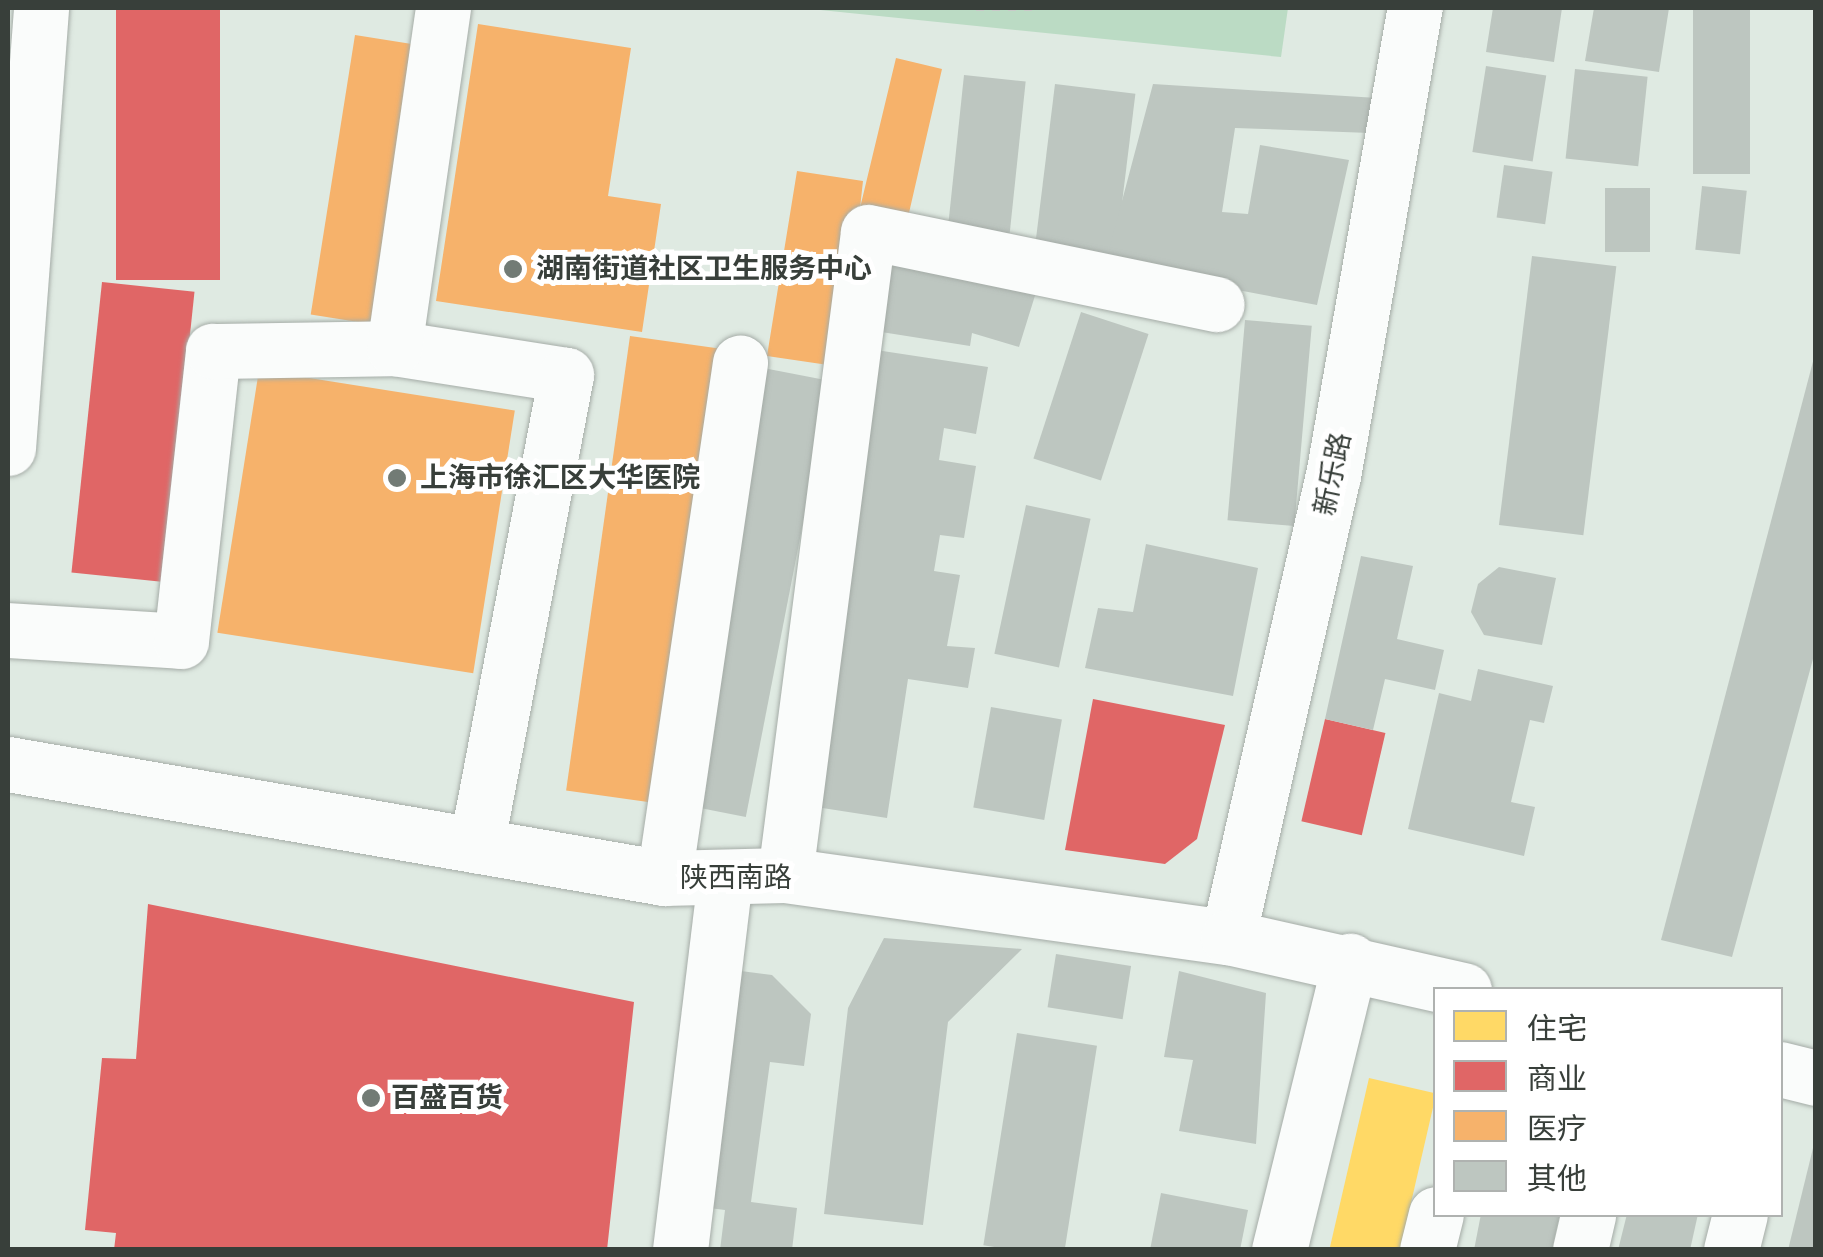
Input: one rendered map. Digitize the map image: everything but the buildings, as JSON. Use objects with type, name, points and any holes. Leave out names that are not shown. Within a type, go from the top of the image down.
[{"type":"main road","points":[[8,448],[42,8]]},
{"type":"main road","points":[[394,348],[444,8]]},
{"type":"main road","name":"新乐路","points":[[1228,937],[1334,476],[1415,8]]},
{"type":"main road","points":[[786,875],[868,232],[1217,304]]},
{"type":"main road","points":[[8,630],[181,640],[213,351],[394,348],[566,375],[476,845]]},
{"type":"main road","points":[[664,878],[740,363]]},
{"type":"main road","name":"陕西南路","points":[[8,764],[664,878],[786,875],[1228,937],[1350,961],[1452,987]]},
{"type":"main road","points":[[680,1250],[725,878]]},
{"type":"main road","points":[[1279,1250],[1350,961]]},
{"type":"main road","points":[[1783,1071],[1816,1078]]},
{"type":"main road","points":[[1426,1250],[1435,1217]]},
{"type":"main road","points":[[1580,1250],[1587,1217]]},
{"type":"main road","points":[[1732,1250],[1739,1217]]},
{"type":"path","points":[[976,8],[1034,8]]},
{"type":"green space","points":[[801,8],[1288,8],[1281,57]]},
{"type":"place","name":"湖南街道社区卫生服务中心","points":[[513,269]]},
{"type":"place","name":"上海市徐汇区大华医院","points":[[397,478]]},
{"type":"place","name":"百盛百货","points":[[371,1098]]}]
